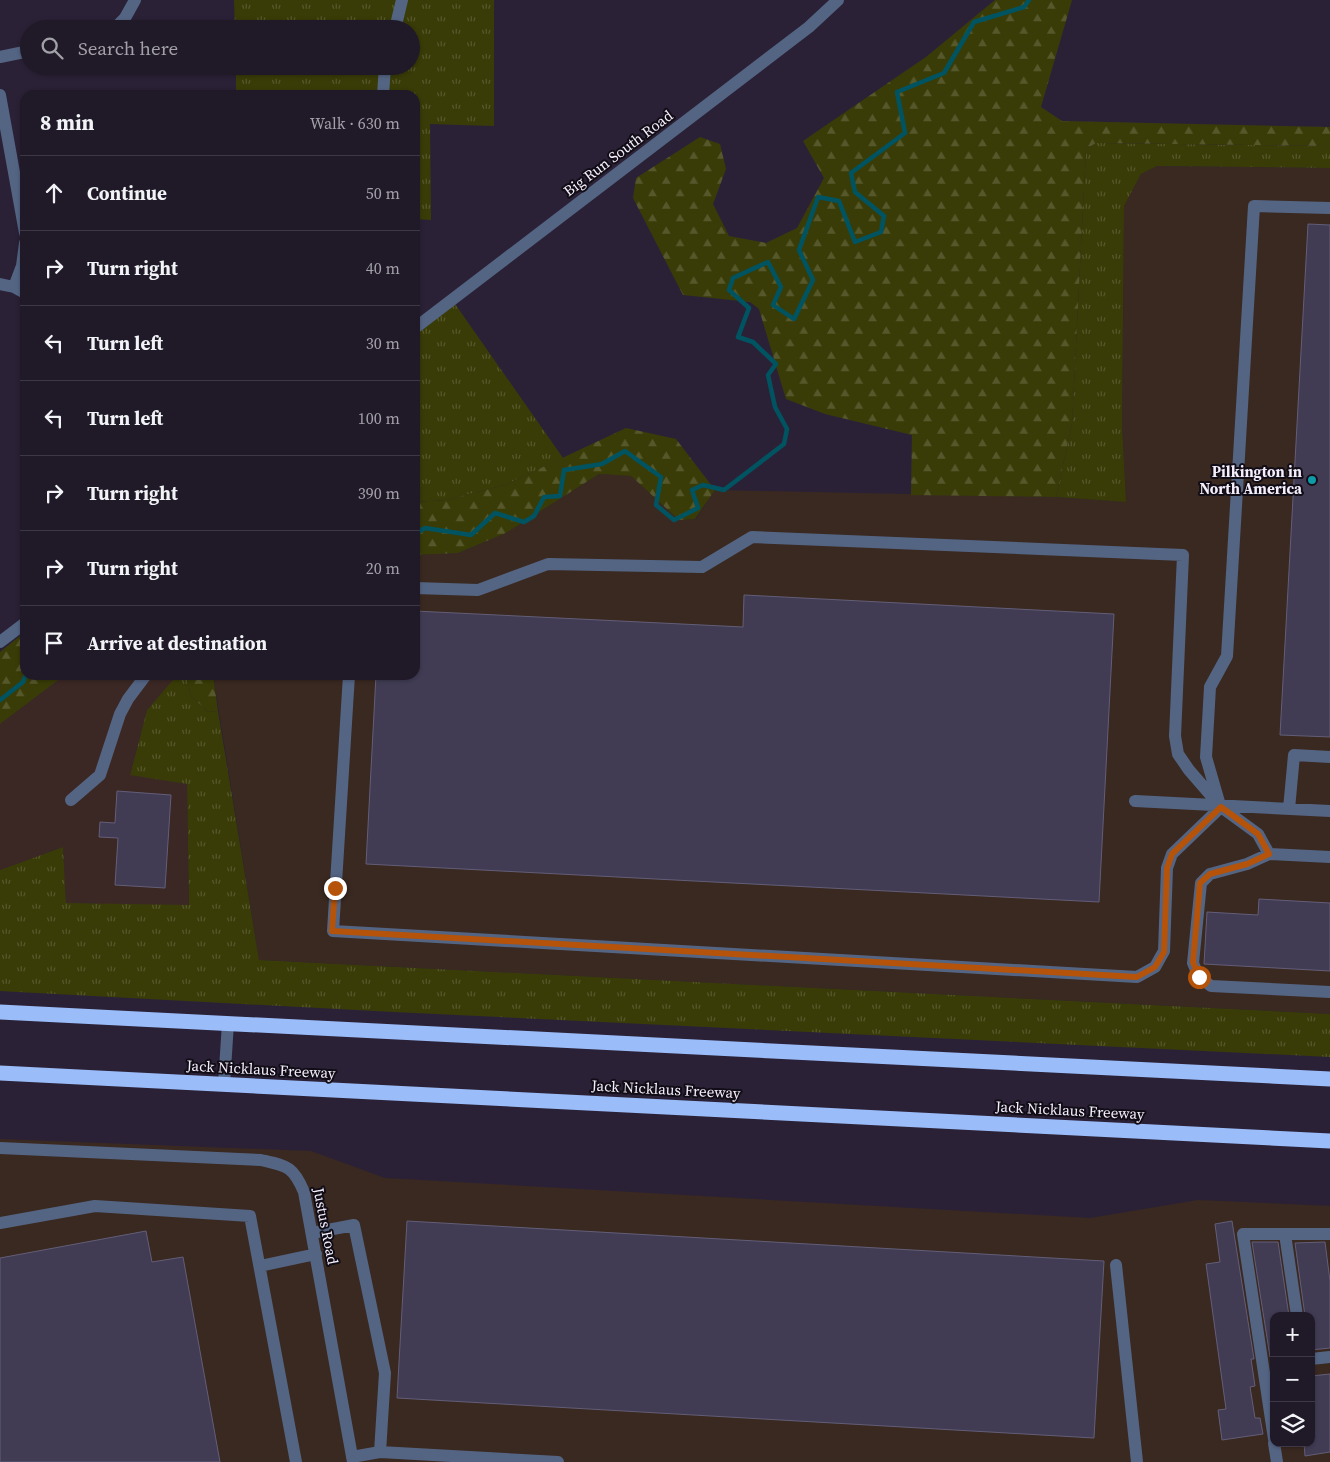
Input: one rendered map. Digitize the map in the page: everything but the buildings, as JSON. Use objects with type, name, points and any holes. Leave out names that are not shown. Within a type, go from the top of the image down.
[{"type":"highway","points":[[0,1012],[1330,1079]]},
{"type":"highway","name":"Jack Nicklaus Freeway","points":[[0,1073],[1330,1141]]},
{"type":"street","points":[[397,20],[402,0]]},
{"type":"street","name":"Big Run South Road","points":[[420,324],[808,27],[838,0]]},
{"type":"street","points":[[123,20],[133,4]]},
{"type":"street","points":[[0,56],[20,53]]},
{"type":"street","points":[[383,90],[384,75]]},
{"type":"street","points":[[0,95],[20,205]]},
{"type":"street","points":[[1221,807],[1206,756],[1210,687],[1227,656],[1254,206],[1330,208]]},
{"type":"street","points":[[0,284],[19,290]]},
{"type":"street","points":[[420,588],[478,590],[548,564],[702,567],[752,538],[1183,555],[1175,736],[1178,754],[1221,807],[1258,834],[1269,854]]},
{"type":"street","points":[[0,642],[20,626]]},
{"type":"street","points":[[71,800],[100,775],[120,714],[128,699],[142,680]]},
{"type":"street","points":[[349,680],[332,931],[1137,977],[1155,967],[1164,952],[1167,868],[1172,854],[1221,807]]},
{"type":"street","points":[[1289,809],[1294,755],[1330,757]]},
{"type":"street","points":[[1135,801],[1221,807],[1330,811]]},
{"type":"street","points":[[1330,857],[1269,854],[1247,864],[1210,874],[1200,883],[1193,962],[1199,977],[1211,986],[1330,992]]},
{"type":"street","points":[[224,1084],[228,1023]]},
{"type":"street","name":"Justus Road","points":[[0,1148],[261,1160],[285,1166],[297,1175],[304,1192],[312,1233],[352,1460]]},
{"type":"street","points":[[0,1223],[96,1206],[250,1216],[296,1462]]},
{"type":"street","points":[[312,1233],[354,1225],[385,1373],[380,1452]]},
{"type":"street","points":[[1271,1402],[1268,1365],[1243,1234],[1330,1234]]},
{"type":"street","points":[[1285,1234],[1297,1312]]},
{"type":"street","points":[[260,1266],[316,1254]]},
{"type":"street","points":[[1116,1265],[1137,1462]]},
{"type":"street","points":[[1315,1359],[1330,1357]]},
{"type":"street","points":[[1275,1447],[1277,1462]]},
{"type":"street","points":[[352,1460],[380,1452],[558,1462]]},
{"type":"shaded area","points":[[1157,166],[1330,168],[1330,1014],[259,960],[214,680],[420,680],[420,555],[458,553],[506,533],[599,474],[631,476],[679,520],[696,519],[715,490],[1056,497],[1126,502],[1122,425],[1124,206],[1141,174]]},
{"type":"shaded area","points":[[58,680],[173,680],[147,710],[130,774],[187,784],[189,906],[66,903],[63,847],[0,870],[0,724]]},
{"type":"shaded area","points":[[0,1139],[311,1151],[385,1178],[1090,1218],[1198,1200],[1330,1206],[1330,1462],[0,1462]]},
{"type":"green space","points":[[234,0],[494,0],[494,126],[430,124],[431,220],[420,219],[420,90],[236,90],[236,75],[420,75],[420,20],[235,20]]},
{"type":"green space","points":[[995,0],[1072,0],[1041,107],[1062,121],[1330,127],[1330,146],[1096,143],[1086,149],[1072,424],[1056,497],[911,495],[912,435],[825,414],[786,399],[759,309],[750,302],[683,295],[633,198],[636,178],[700,137],[720,144],[726,169],[713,204],[729,236],[766,243],[797,228],[824,178],[803,141],[926,57]]},
{"type":"green space","points":[[1096,143],[1330,146],[1330,168],[1157,166],[1141,174],[1124,206],[1122,425],[1126,502],[1056,497],[1072,424],[1086,149]]},
{"type":"green space","points":[[455,304],[563,458],[505,485],[446,500],[420,502],[420,331]]},
{"type":"green space","points":[[626,428],[676,439],[715,490],[695,519],[679,520],[631,476],[599,474],[506,533],[458,553],[420,555],[420,502],[446,500],[505,485]]},
{"type":"green space","points":[[20,636],[20,680],[58,680],[0,724],[0,652]]},
{"type":"green space","points":[[173,680],[187,680],[191,696],[208,712],[218,711],[259,960],[1330,1014],[1330,1057],[0,991],[0,870],[63,847],[66,903],[189,905],[187,784],[130,775],[147,710]]},
{"type":"green space","points":[[187,680],[214,680],[218,711],[208,712],[191,696]]},
{"type":"waterway","points":[[420,531],[425,528],[471,535],[495,513],[524,522],[534,516],[544,497],[560,496],[564,470],[602,464],[625,451],[661,477],[656,505],[674,520],[698,508],[692,490],[703,485],[724,490],[784,444],[787,429],[775,407],[768,375],[776,364],[753,342],[738,337],[749,308],[729,290],[733,278],[768,262],[781,287],[773,305],[794,319],[813,280],[799,250],[818,197],[839,201],[855,242],[881,232],[884,216],[855,192],[851,173],[905,133],[897,92],[944,73],[974,22],[1024,7],[1029,0]]},
{"type":"waterway","points":[[0,700],[24,680]]},
{"type":"place","name":"Pilkington in North America","points":[[1312,480]]},
{"type":"route","points":[[335,888],[332,931],[1137,977],[1155,967],[1164,952],[1167,868],[1172,854],[1221,807],[1258,834],[1269,854],[1247,864],[1210,874],[1200,883],[1193,962],[1199,977]]}]
